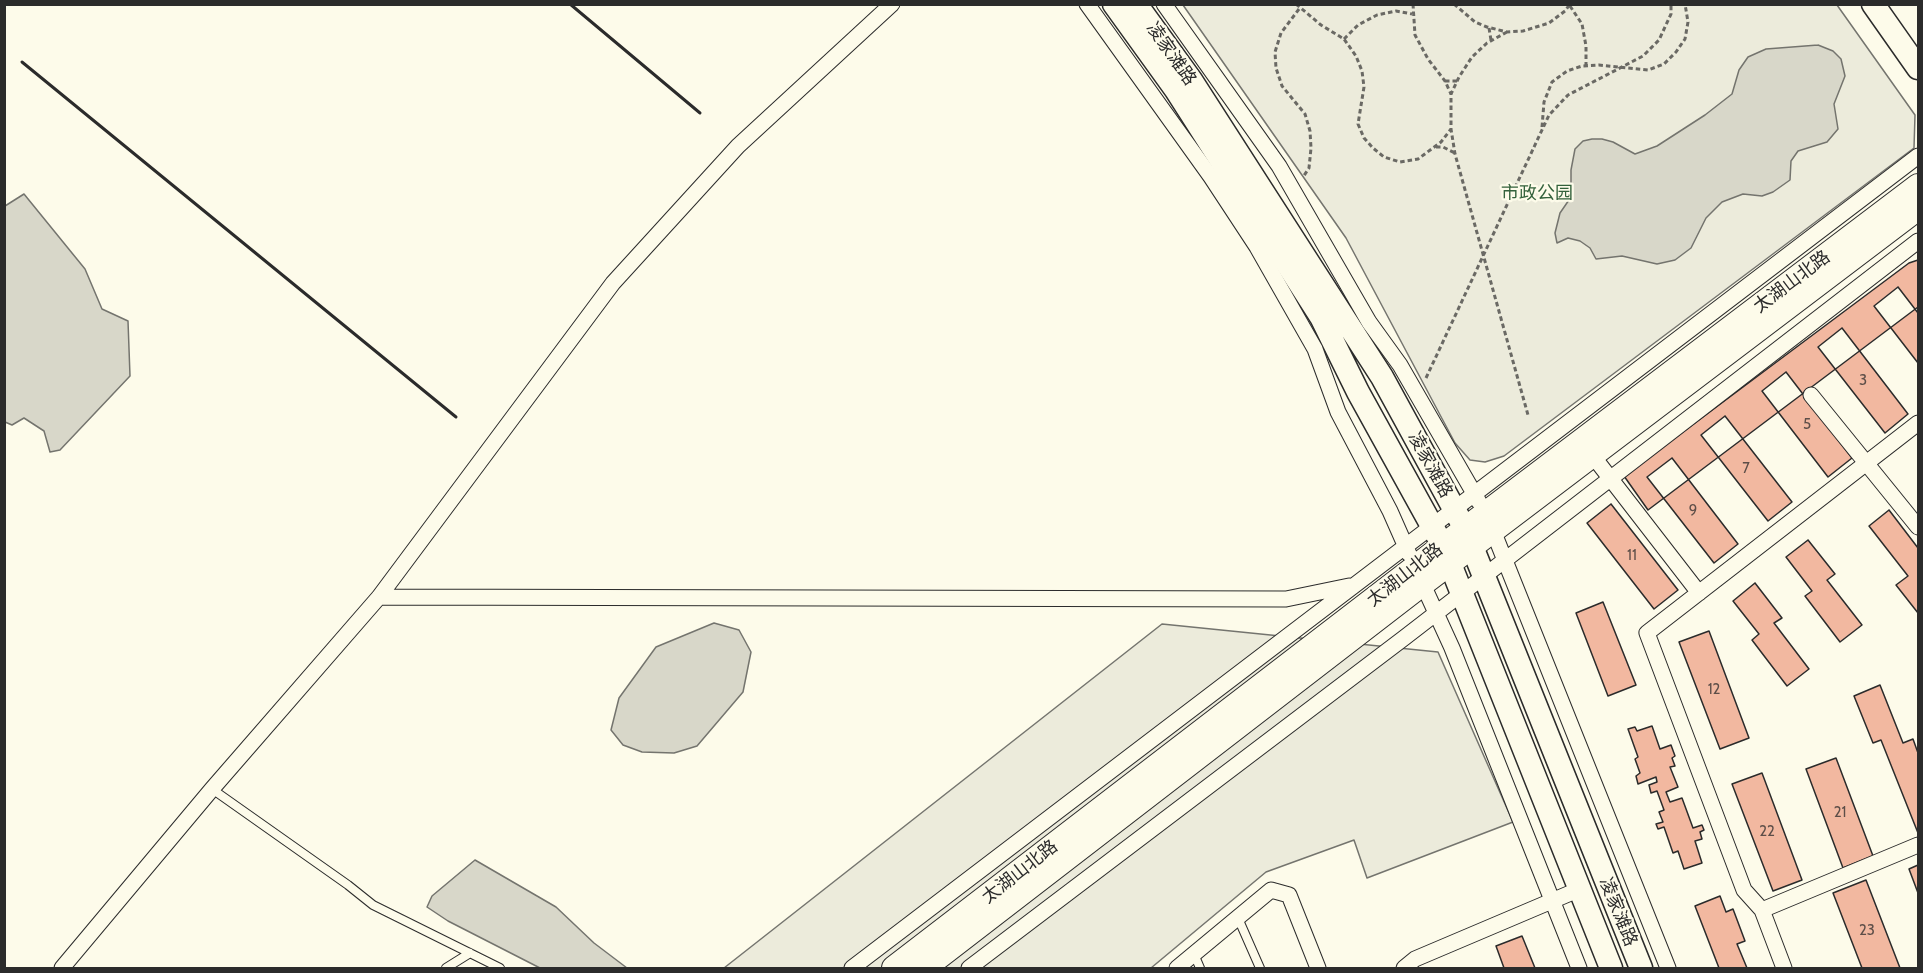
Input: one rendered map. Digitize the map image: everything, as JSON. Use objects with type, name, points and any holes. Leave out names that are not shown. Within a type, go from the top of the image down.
[{"type":"main road","name":"凌家滩路","points":[[1114,4],[1176,90],[1321,317],[1358,392],[1442,545],[1611,969]]},
{"type":"main road","name":"凌家滩路","points":[[1136,4],[1191,80],[1382,377],[1464,528],[1641,969]]},
{"type":"main road","points":[[1873,4],[1918,68]]},
{"type":"main road","name":"太湖山北路","points":[[894,969],[1484,512],[1918,186]]},
{"type":"main road","name":"太湖山北路","points":[[1484,512],[1593,456],[1918,208]]},
{"type":"main road","name":"太湖山北路","points":[[924,969],[1414,566]]},
{"type":"street","points":[[62,969],[212,789],[379,597],[613,283],[738,146],[892,4]]},
{"type":"street","points":[[1087,4],[1211,177],[1257,247],[1315,349],[1338,412],[1390,511],[1452,648],[1579,969]]},
{"type":"street","points":[[1164,4],[1279,166],[1369,322],[1418,395],[1484,512],[1668,969]]},
{"type":"street","points":[[379,597],[1286,599],[1354,585],[1414,566],[1442,545],[1918,156]]},
{"type":"street","points":[[969,969],[1436,614],[1918,241]]},
{"type":"street","points":[[1811,395],[1918,527]]},
{"type":"street","points":[[1784,969],[1762,910],[1744,890],[1647,633],[1918,423]]},
{"type":"street","points":[[1593,456],[1699,593]]},
{"type":"street","points":[[852,969],[1354,585]]},
{"type":"street","points":[[1762,910],[1918,845]]},
{"type":"street","points":[[1404,969],[1415,959],[1551,899],[1580,889]]},
{"type":"street","points":[[1177,969],[1197,961],[1238,918],[1271,890],[1289,895],[1318,969]]},
{"type":"lane","points":[[212,789],[373,905],[500,969]]},
{"type":"lane","points":[[1238,918],[1260,969]]},
{"type":"lane","points":[[446,969],[470,953]]},
{"type":"path","points":[[1296,4],[1299,9],[1344,39],[1356,56],[1362,71],[1364,87],[1359,124],[1364,138],[1384,157],[1400,162],[1418,159],[1442,142],[1450,129]]},
{"type":"path","points":[[1413,4],[1415,34],[1451,94],[1450,129],[1455,154],[1528,415]]},
{"type":"path","points":[[1454,4],[1475,21],[1489,28],[1507,32],[1523,31],[1549,23],[1570,5],[1582,24],[1586,46],[1586,66]]},
{"type":"path","points":[[1418,395],[1549,115],[1568,95],[1643,56],[1659,40],[1671,14],[1671,4]]},
{"type":"path","points":[[1542,130],[1544,102],[1552,82],[1567,71],[1599,65],[1648,70],[1664,64],[1685,39],[1688,22],[1685,4]]},
{"type":"path","points":[[1299,9],[1281,33],[1275,52],[1276,68],[1282,86],[1305,114],[1310,131],[1309,168],[1302,178]]},
{"type":"path","points":[[1344,39],[1359,25],[1377,15],[1396,11],[1412,14]]},
{"type":"path","points":[[1489,28],[1491,40]]},
{"type":"path","points":[[1451,94],[1472,57],[1491,40],[1507,32]]},
{"type":"path","points":[[1445,81],[1458,81]]},
{"type":"path","points":[[1434,147],[1443,147],[1455,154]]},
{"type":"green space","name":"市政公园","points":[[1183,5],[1837,5],[1915,115],[1914,148],[1504,456],[1485,462],[1470,460],[1455,443],[1346,238]]},
{"type":"green space","points":[[1162,624],[1438,652],[1513,822],[1367,878],[1354,840],[1266,872],[1151,968],[724,968]]},
{"type":"shaded area","points":[[1818,45],[1833,51],[1841,59],[1845,76],[1834,104],[1838,129],[1827,142],[1798,151],[1791,161],[1790,180],[1773,192],[1762,196],[1743,194],[1722,202],[1706,218],[1691,248],[1675,260],[1657,264],[1622,256],[1596,259],[1590,248],[1580,241],[1568,238],[1557,243],[1555,233],[1560,213],[1571,197],[1571,170],[1575,149],[1583,141],[1602,139],[1613,142],[1635,154],[1657,146],[1705,115],[1732,94],[1739,70],[1748,57],[1766,49]]},
{"type":"shaded area","points":[[24,194],[85,269],[102,309],[128,321],[130,376],[60,450],[50,452],[44,431],[24,418],[12,425],[5,422],[5,206]]},
{"type":"shaded area","points":[[714,623],[739,630],[751,652],[743,692],[697,746],[674,753],[642,752],[623,745],[611,730],[619,698],[656,647]]},
{"type":"shaded area","points":[[475,860],[556,907],[594,943],[627,968],[540,968],[448,921],[427,907],[432,896]]},
{"type":"building","points":[[1918,260],[1918,307],[1648,510],[1624,476],[1909,263]]},
{"type":"building","points":[[1898,287],[1918,313],[1918,363],[1874,306]]},
{"type":"building","points":[[1842,328],[1908,414],[1885,433],[1818,347]]},
{"type":"building","points":[[1786,372],[1852,458],[1828,477],[1762,391]]},
{"type":"building","points":[[1725,416],[1792,502],[1768,521],[1701,435]]},
{"type":"building","points":[[1672,458],[1738,544],[1714,563],[1647,477]]},
{"type":"building","points":[[1611,504],[1678,590],[1654,609],[1587,523]]},
{"type":"building","points":[[1889,510],[1918,548],[1918,613],[1896,585],[1908,576],[1869,526]]},
{"type":"building","points":[[1808,540],[1835,574],[1827,580],[1862,625],[1840,642],[1805,596],[1812,591],[1786,557]]},
{"type":"building","points":[[1755,583],[1782,618],[1774,623],[1809,669],[1787,686],[1752,640],[1759,634],[1733,601]]},
{"type":"building","points":[[1603,602],[1636,685],[1608,696],[1576,613]]},
{"type":"building","points":[[1709,631],[1749,738],[1720,749],[1679,642]]},
{"type":"building","points":[[1880,685],[1903,743],[1913,739],[1918,753],[1918,833],[1881,740],[1873,743],[1854,696]]},
{"type":"building","points":[[1652,726],[1660,749],[1671,745],[1675,756],[1672,758],[1675,766],[1670,767],[1678,787],[1666,792],[1670,802],[1682,798],[1693,828],[1702,825],[1704,830],[1700,832],[1702,839],[1695,841],[1702,863],[1684,869],[1678,851],[1673,853],[1664,827],[1658,829],[1656,824],[1663,822],[1659,812],[1664,810],[1657,791],[1651,793],[1649,785],[1657,782],[1656,777],[1638,784],[1636,776],[1640,773],[1635,759],[1638,757],[1628,729],[1635,727],[1637,731]]},
{"type":"building","points":[[1836,758],[1873,856],[1843,868],[1806,769]]},
{"type":"building","points":[[1762,773],[1802,880],[1773,891],[1732,784]]},
{"type":"building","points":[[1918,865],[1918,893],[1909,869]]},
{"type":"building","points":[[1866,880],[1900,968],[1862,968],[1833,893]]},
{"type":"building","points":[[1720,896],[1726,912],[1733,909],[1745,941],[1737,944],[1747,968],[1719,968],[1695,906]]},
{"type":"building","points":[[1522,936],[1535,968],[1504,968],[1496,946]]},
{"type":"wall","points":[[570,4],[700,113]]},
{"type":"wall","points":[[22,62],[456,417]]}]
